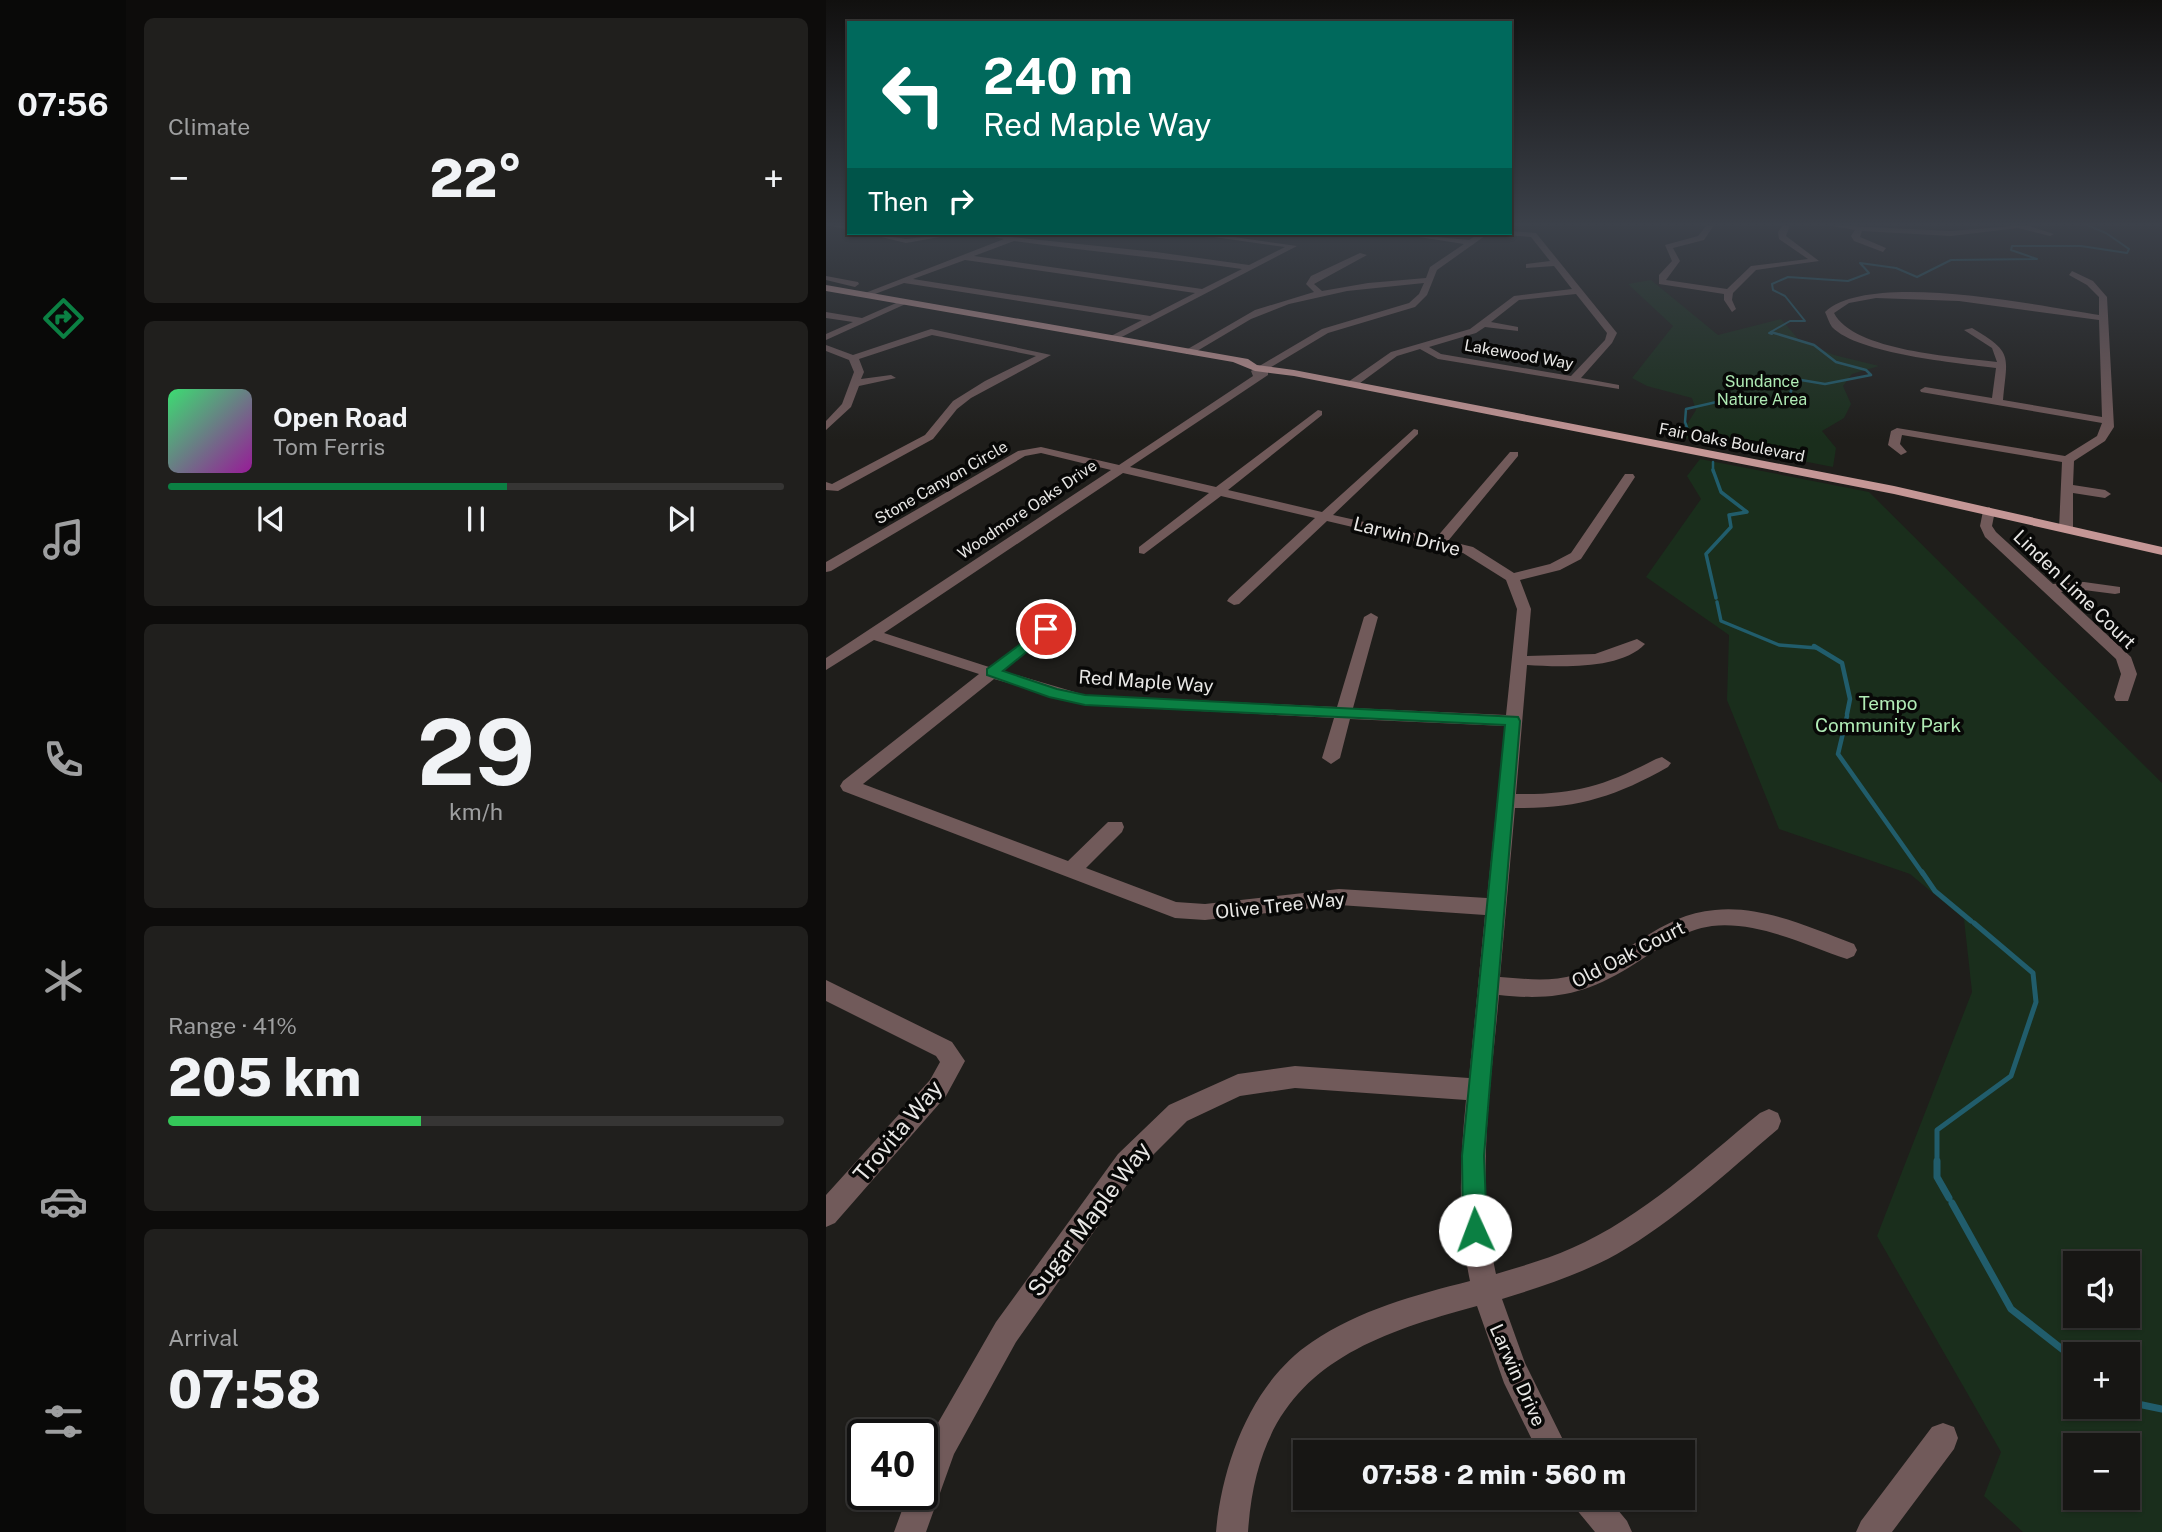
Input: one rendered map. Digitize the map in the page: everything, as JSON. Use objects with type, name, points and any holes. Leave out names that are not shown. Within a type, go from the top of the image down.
[{"type":"main road","name":"Fair Oaks Boulevard","points":[[873,296],[1114,338],[1352,384],[1989,511],[2162,551]]},
{"type":"street","points":[[1008,296],[1152,319]]},
{"type":"street","points":[[1114,338],[1195,296]]},
{"type":"street","points":[[1189,352],[1261,311],[1316,296]]},
{"type":"street","name":"Woodmore Oaks Drive","points":[[826,665],[1247,381],[1335,327],[1406,308],[1421,296]]},
{"type":"street","points":[[1352,384],[1386,358],[1419,345],[1465,335],[1485,324],[1520,296]]},
{"type":"street","points":[[1574,379],[1612,336],[1608,327],[1583,296]]},
{"type":"street","points":[[1728,296],[1732,309]]},
{"type":"street","points":[[1872,296],[1857,297],[1838,303],[1829,312],[1836,327],[1871,343],[2002,366]]},
{"type":"street","points":[[1930,296],[2104,318]]},
{"type":"street","points":[[2066,528],[2068,460],[2078,450],[2102,438],[2107,421],[2104,318],[2101,296]]},
{"type":"street","points":[[826,337],[906,302]]},
{"type":"street","points":[[826,315],[864,321]]},
{"type":"street","points":[[1485,324],[1515,329]]},
{"type":"street","points":[[1969,330],[1996,346],[2003,358],[1997,403]]},
{"type":"street","points":[[826,348],[853,358],[931,332],[1046,355],[965,398],[951,408],[942,425],[929,437],[834,488],[826,486]]},
{"type":"street","name":"Lakewood Way","points":[[1419,345],[1438,356],[1615,387]]},
{"type":"street","points":[[826,427],[843,412],[857,383],[858,367],[853,358]]},
{"type":"street","points":[[857,383],[891,378]]},
{"type":"street","points":[[1925,390],[2107,421]]},
{"type":"street","points":[[1144,550],[1318,412]]},
{"type":"street","points":[[1901,452],[1894,445],[1897,431],[2068,460]]},
{"type":"street","points":[[1234,601],[1414,432]]},
{"type":"street","name":"Stone Canyon Circle","points":[[826,568],[1031,450],[1119,469]]},
{"type":"street","points":[[1439,543],[1514,454]]},
{"type":"street","name":"Larwin Drive","points":[[1119,469],[1468,550],[1512,579],[1524,609],[1473,1156],[1475,1230],[1486,1289],[1503,1350],[1549,1440]]},
{"type":"street","points":[[1512,579],[1564,564],[1576,556],[1629,477]]},
{"type":"street","points":[[2067,488],[2105,494]]},
{"type":"street","name":"Linden Lime Court","points":[[1989,511],[1986,526],[1990,534],[2123,657],[2129,674],[2122,697]]},
{"type":"street","points":[[2050,589],[2084,586],[2115,590]]},
{"type":"street","points":[[1331,758],[1370,617]]},
{"type":"street","points":[[992,672],[1046,629]]},
{"type":"street","name":"Red Maple Way","points":[[872,634],[1054,693],[1085,700],[1513,721]]},
{"type":"street","points":[[1520,660],[1591,662],[1618,655],[1637,644]]},
{"type":"street","name":"Olive Tree Way","points":[[992,672],[849,786],[1157,906],[1191,912],[1339,897],[1495,907]]},
{"type":"street","points":[[1506,801],[1583,799],[1607,793],[1662,763]]},
{"type":"street","points":[[1071,872],[1115,827]]},
{"type":"street","name":"Old Oak Court","points":[[1490,985],[1534,990],[1582,982],[1670,929],[1716,917],[1741,918],[1772,925],[1847,950]]},
{"type":"street","name":"Trovita Way","points":[[826,990],[944,1049],[953,1061],[938,1087],[826,1214]]},
{"type":"street","name":"Sugar Maple Way","points":[[910,1532],[942,1446],[1006,1332],[1115,1178],[1150,1137],[1178,1113],[1238,1084],[1295,1077],[1479,1090]]},
{"type":"street","points":[[1232,1532],[1234,1495],[1249,1449],[1270,1404],[1300,1367],[1338,1339],[1360,1329],[1528,1278],[1580,1259],[1644,1223],[1769,1121]]},
{"type":"street","points":[[1872,1532],[1943,1438]]},
{"type":"street","points":[[1597,1510],[1616,1532]]},
{"type":"green space","name":"Sundance Nature Area","points":[[1641,296],[1671,296],[1718,335],[1781,319],[1799,340],[1834,355],[1879,366],[1852,374],[1843,386],[1851,404],[1844,418],[1822,431],[1836,448],[1833,467],[1679,437],[1696,410],[1692,398],[1647,386],[1632,378],[1673,326]]},
{"type":"green space","name":"Tempo Community Park","points":[[1700,459],[1869,492],[2162,783],[2162,1532],[2023,1532],[1984,1496],[2001,1452],[1877,1236],[1972,992],[1964,919],[1910,874],[1779,829],[1727,700],[1729,635],[1646,577],[1701,499],[1687,476]]},
{"type":"waterway","points":[[1772,334],[1769,333],[1790,321],[1805,321],[1785,296]]},
{"type":"waterway","points":[[1714,443],[1689,433],[1685,422],[1686,409],[1747,395],[1771,400],[1789,397],[1795,379],[1825,384],[1871,375],[1866,370],[1836,362],[1814,345],[1771,332]]},
{"type":"waterway","points":[[1713,462],[1713,470]]},
{"type":"waterway","points":[[1713,470],[1721,492],[1747,512],[1729,515],[1731,527],[1706,554],[1716,598]]},
{"type":"waterway","points":[[1717,602],[1721,621],[1779,645],[1817,648]]},
{"type":"waterway","points":[[1814,646],[1842,663],[1850,699],[1847,714]]},
{"type":"waterway","points":[[1847,716],[1838,754],[1923,874]]},
{"type":"waterway","points":[[1922,872],[1935,891],[1971,921]]},
{"type":"waterway","points":[[1949,1198],[1937,1177],[1937,1130],[2011,1076],[2036,1002],[2033,973],[1974,923]]},
{"type":"waterway","points":[[1952,1203],[2011,1309],[2063,1350]]},
{"type":"waterway","points":[[2140,1404],[2162,1409]]},
{"type":"route","points":[[1046,629],[992,672],[1054,693],[1085,700],[1513,721],[1473,1156],[1475,1230]]}]
